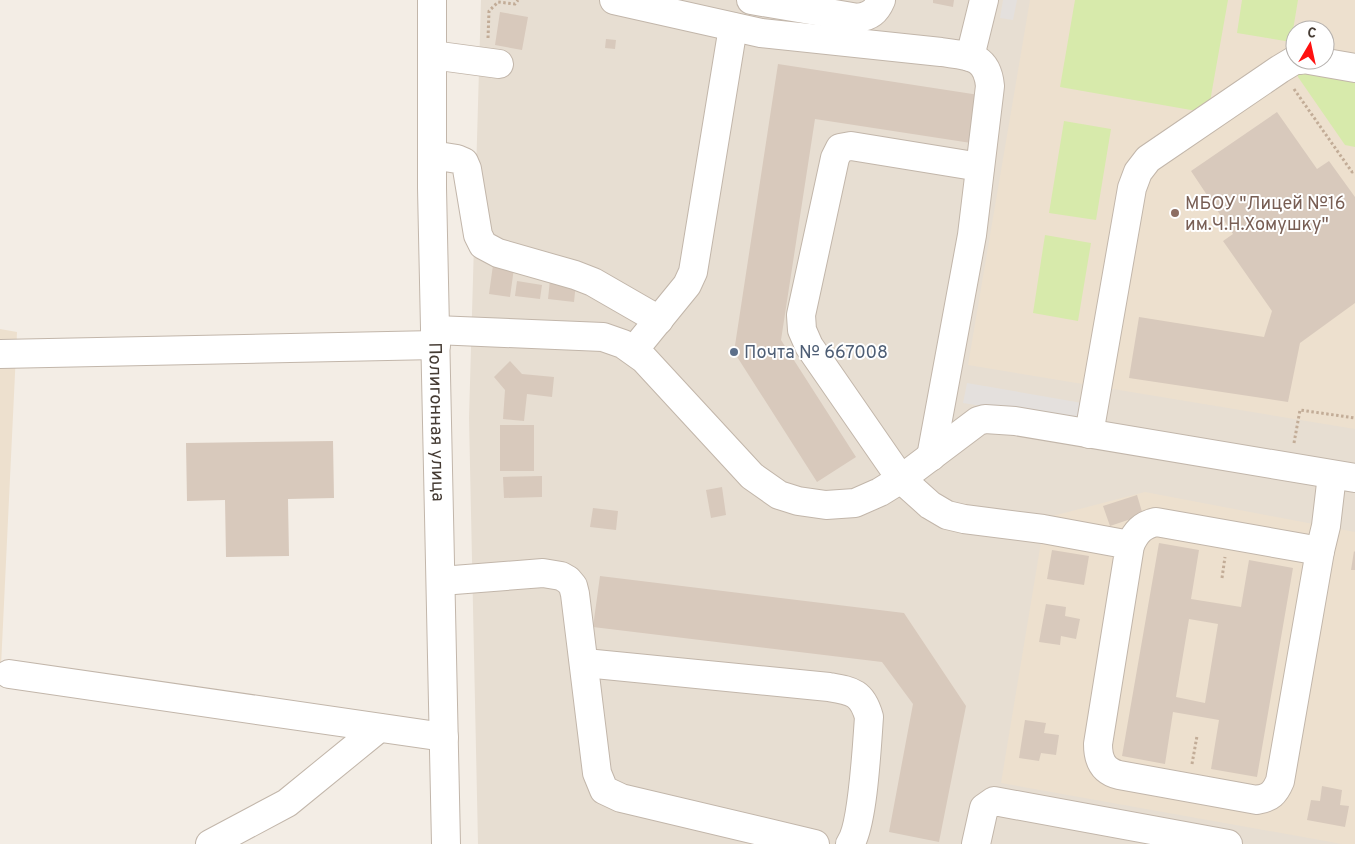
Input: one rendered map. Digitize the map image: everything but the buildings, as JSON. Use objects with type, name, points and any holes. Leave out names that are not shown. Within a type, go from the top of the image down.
[{"type":"street","name":"Полигонная улица","points":[[432,0],[435,337],[446,844]]},
{"type":"street","points":[[614,0],[761,33],[941,52],[970,57],[982,62],[989,73],[990,86],[972,235],[931,457]]},
{"type":"street","points":[[751,0],[858,18],[868,16],[876,9],[881,0]]},
{"type":"street","points":[[970,57],[984,0]]},
{"type":"street","points":[[634,350],[687,285],[692,272],[733,27]]},
{"type":"street","points":[[432,55],[493,63]]},
{"type":"street","points":[[1335,65],[1355,68]]},
{"type":"street","points":[[1089,434],[1132,188],[1138,172],[1148,158],[1285,69]]},
{"type":"street","points":[[980,167],[851,146],[840,148],[835,158],[801,315],[802,330],[809,346],[901,479],[930,505],[948,515],[964,519],[1130,545]]},
{"type":"street","points":[[432,155],[464,162],[467,169],[478,236],[483,245],[498,253],[593,282],[658,320]]},
{"type":"street","points":[[0,354],[435,337],[603,337],[634,350],[660,375],[752,476],[779,494],[798,501],[826,505],[855,503],[880,492],[901,479],[970,426],[984,419],[1015,421],[1344,477],[1326,526],[1320,551],[1280,781],[1275,791],[1267,798],[1257,800],[1112,773],[1100,762],[1098,744],[1130,545],[1140,529],[1147,524],[1156,522],[1320,551]]},
{"type":"street","points":[[441,581],[543,573],[561,576],[573,586],[585,663],[597,773],[604,790],[621,798],[815,844]]},
{"type":"street","points":[[585,663],[829,687],[850,691],[860,697],[866,705],[869,717],[858,820],[854,839],[850,844]]},
{"type":"street","points":[[9,674],[444,737]]},
{"type":"street","points":[[210,844],[287,803],[379,728]]},
{"type":"street","points":[[976,844],[984,808],[994,801],[1228,844]]},
{"type":"path","points":[[493,63],[489,11],[498,2],[516,4],[518,0]]},
{"type":"path","points":[[1294,70],[1352,172],[1355,171]]},
{"type":"path","points":[[1291,468],[1300,410],[1355,418]]},
{"type":"shaded area","points":[[481,0],[1355,0],[1355,844],[478,844],[469,418]]},
{"type":"shaded area","points":[[1003,0],[1017,0],[1013,20],[1000,18]]},
{"type":"shaded area","name":"МБОУ \"Лицей №16 им.Ч.Н.Хомушку\"","points":[[1030,0],[1355,0],[1355,429],[968,365]]},
{"type":"shaded area","points":[[0,329],[17,332],[0,687]]},
{"type":"shaded area","points":[[967,383],[1082,403],[1079,422],[963,403]]},
{"type":"shaded area","points":[[1145,492],[1355,532],[1355,844],[1342,844],[1001,783],[1045,518]]},
{"type":"green space","points":[[1075,0],[1228,0],[1208,113],[1060,87]]},
{"type":"green space","points":[[1242,0],[1298,0],[1295,20],[1285,20],[1285,41],[1237,33]]},
{"type":"green space","points":[[1298,71],[1355,74],[1355,147],[1345,145],[1298,77]]},
{"type":"green space","points":[[1064,121],[1111,129],[1096,220],[1049,213]]},
{"type":"green space","points":[[1045,235],[1091,243],[1078,321],[1033,313]]},
{"type":"place","name":"МБОУ \"Лицей №16 им.Ч.Н.Хомушку\"","points":[[1175,213]]},
{"type":"place","name":"Почта № 667008","points":[[734,352]]}]
